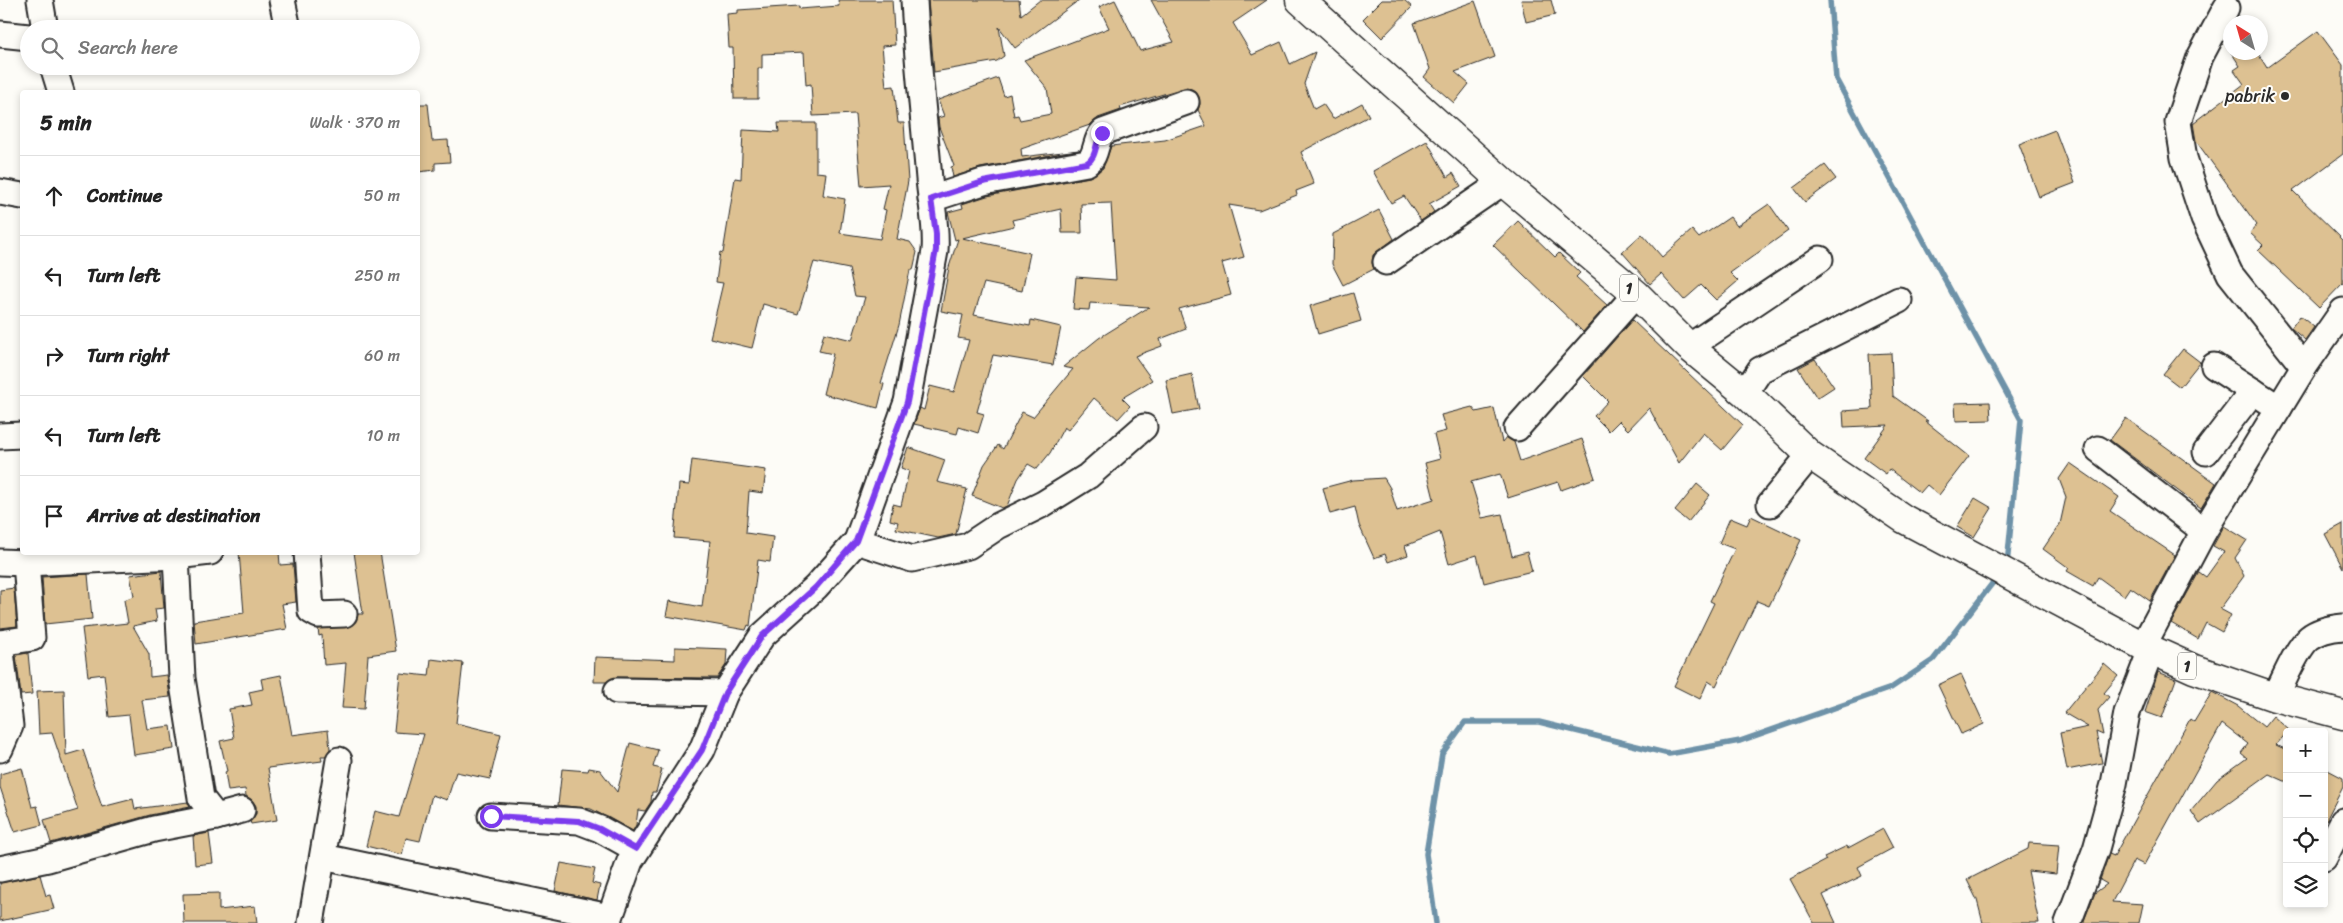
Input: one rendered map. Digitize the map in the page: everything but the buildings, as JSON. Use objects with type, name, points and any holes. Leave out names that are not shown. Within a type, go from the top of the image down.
[{"type":"highway","name":"1","points":[[1300,0],[1503,182],[1636,294],[1689,347],[1745,392],[1810,454],[1904,518],[2041,593],[2147,648],[2194,669],[2275,697],[2343,715]]},
{"type":"street","points":[[40,0],[43,20]]},
{"type":"street","points":[[282,0],[286,20]]},
{"type":"street","points":[[323,857],[609,920],[636,849],[702,750],[725,693],[762,636],[816,587],[856,541],[907,402],[936,250],[936,234],[916,51],[914,0]]},
{"type":"street","points":[[2226,8],[2200,57],[2178,122],[2184,158],[2204,219],[2230,274],[2304,367]]},
{"type":"street","points":[[0,34],[20,36]]},
{"type":"street","points":[[55,75],[59,90]]},
{"type":"street","points":[[931,199],[983,182],[1087,163],[1093,157],[1098,138],[1103,132],[1186,102]]},
{"type":"street","points":[[1386,262],[1503,182]]},
{"type":"street","points":[[0,192],[20,196]]},
{"type":"street","points":[[1689,347],[1820,259]]},
{"type":"street","points":[[1517,428],[1636,294]]},
{"type":"street","points":[[1745,392],[1760,370],[1899,300]]},
{"type":"street","points":[[2068,923],[2096,849],[2114,784],[2127,713],[2147,648],[2204,531],[2304,367],[2343,311]]},
{"type":"street","points":[[2214,366],[2279,408]]},
{"type":"street","points":[[2206,452],[2253,391]]},
{"type":"street","points":[[856,541],[912,559],[968,546],[998,526],[1043,504],[1088,476],[1144,427]]},
{"type":"street","points":[[0,436],[20,435]]},
{"type":"street","points":[[2098,449],[2204,531]]},
{"type":"street","points":[[1770,504],[1810,454]]},
{"type":"street","points":[[0,562],[26,563],[184,555]]},
{"type":"street","points":[[306,555],[311,611],[318,615],[344,614]]},
{"type":"street","points":[[176,556],[184,688],[201,798],[216,817]]},
{"type":"street","points":[[0,749],[10,726],[0,643],[32,638],[26,563]]},
{"type":"street","points":[[2275,697],[2296,656],[2309,638],[2327,629],[2343,627]]},
{"type":"street","points":[[617,691],[725,693]]},
{"type":"street","points":[[311,923],[339,760]]},
{"type":"street","points":[[0,869],[48,859],[154,829],[242,810]]},
{"type":"street","points":[[491,816],[579,821],[600,829],[636,849]]},
{"type":"street","points":[[2328,850],[2343,821]]},
{"type":"waterway","points":[[1830,0],[1836,79],[2021,420],[2007,565]]},
{"type":"waterway","points":[[1436,923],[1426,854],[1442,754],[1465,722],[1539,722],[1669,754],[1740,741],[1891,688],[1933,660],[1998,576]]},
{"type":"place","name":"pabrik","points":[[2285,96]]},
{"type":"route","points":[[491,816],[579,821],[600,829],[636,849],[702,750],[725,693],[762,636],[816,587],[856,541],[907,402],[936,250],[936,234],[931,199],[983,182],[1087,163],[1095,154],[1097,143],[1102,133]]}]
